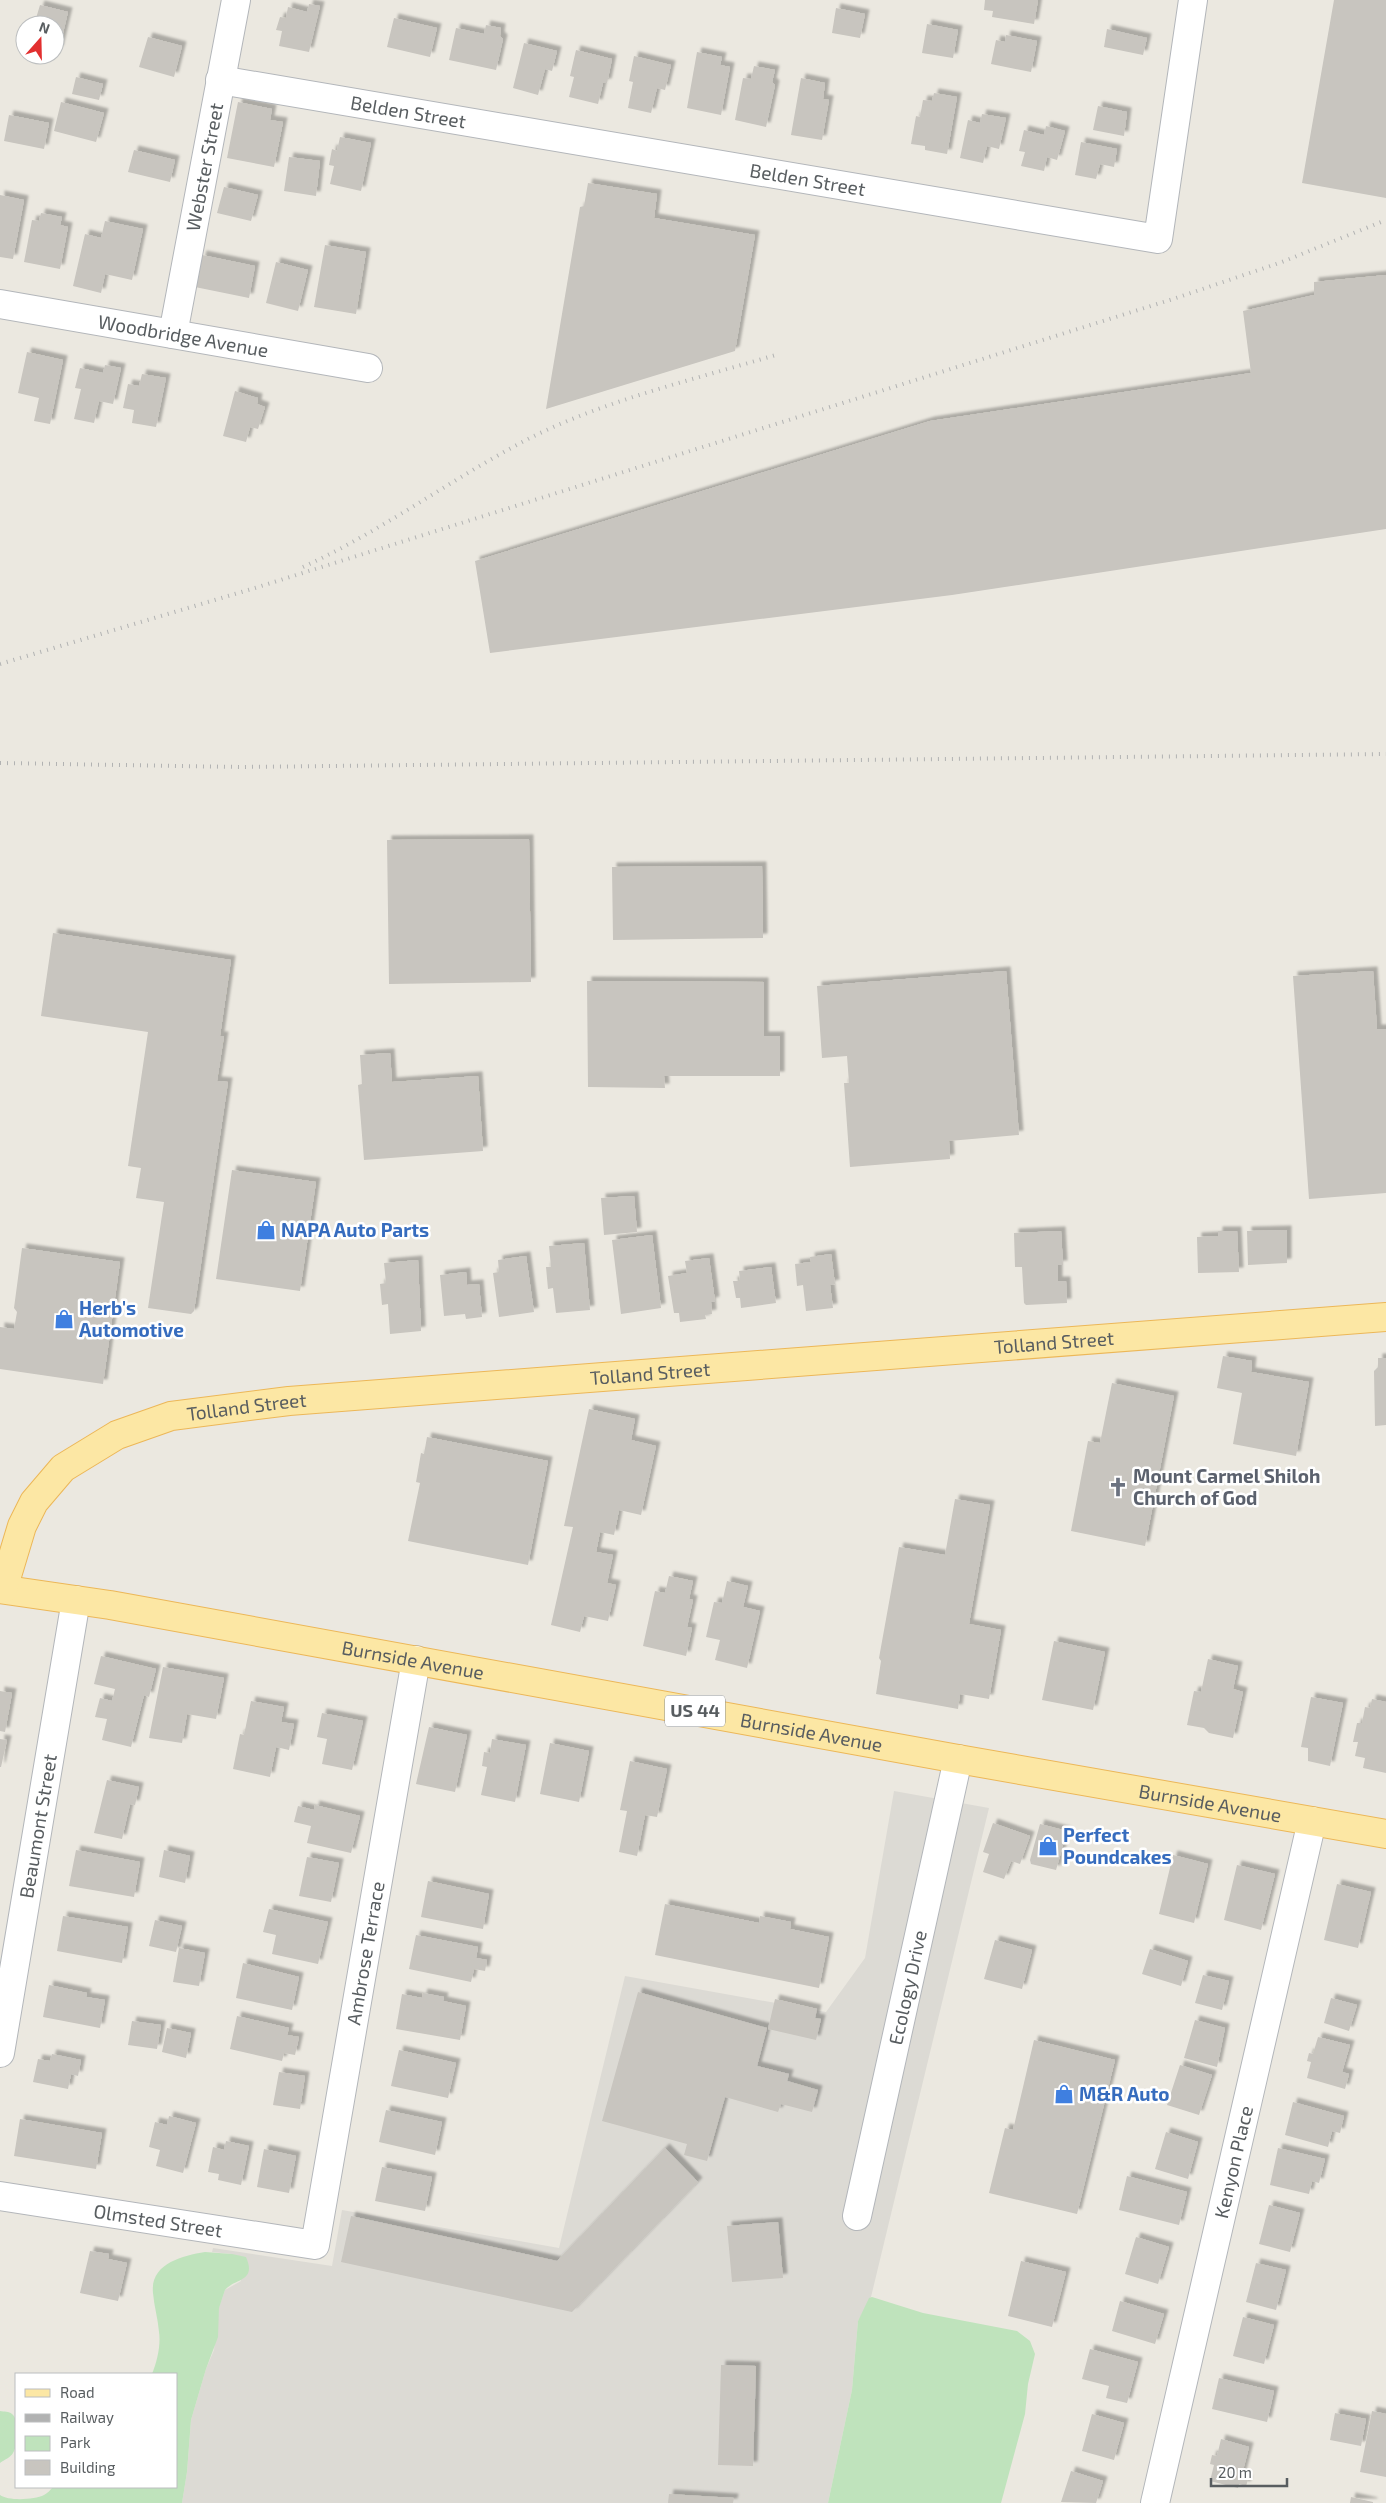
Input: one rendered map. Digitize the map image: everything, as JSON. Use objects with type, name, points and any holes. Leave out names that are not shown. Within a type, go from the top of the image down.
[{"type":"main road","name":"Tolland Street","points":[[2,1589],[22,1526],[34,1502],[63,1468],[116,1434],[171,1416],[289,1401],[1386,1317]]},
{"type":"main road","name":"Burnside Avenue","points":[[2,1589],[76,1600],[416,1660],[958,1759],[1386,1834]]},
{"type":"street","name":"Webster Street","points":[[173,334],[236,0]]},
{"type":"street","name":"Belden Street","points":[[220,80],[1158,239],[1193,0]]},
{"type":"street","name":"Woodbridge Avenue","points":[[0,304],[368,368]]},
{"type":"street","name":"Beaumont Street","points":[[0,2053],[76,1600]]},
{"type":"street","name":"Ambrose Terrace","points":[[315,2245],[416,1660]]},
{"type":"street","name":"Ecology Drive","points":[[857,2216],[958,1759]]},
{"type":"street","name":"Kenyon Place","points":[[1155,2503],[1312,1820]]},
{"type":"street","name":"Olmsted Street","points":[[0,2196],[315,2245]]},
{"type":"shaded area","points":[[894,1791],[989,1808],[871,2297],[858,2321],[852,2390],[828,2503],[182,2503],[187,2472],[191,2420],[206,2369],[214,2350],[219,2307],[225,2290],[241,2281],[232,2254],[212,2252],[213,2248],[332,2266],[342,2210],[559,2248],[625,1976],[826,2012],[865,1958]]},
{"type":"green space","points":[[205,2252],[246,2257],[249,2271],[247,2275],[225,2290],[219,2308],[218,2337],[206,2369],[191,2420],[187,2472],[182,2503],[0,2503],[0,2495],[15,2499],[34,2498],[40,2497],[52,2488],[178,2488],[178,2373],[152,2373],[157,2359],[159,2342],[153,2283],[156,2275],[162,2268],[186,2256]]},
{"type":"green space","points":[[872,2297],[923,2313],[1017,2331],[1030,2341],[1035,2354],[1028,2384],[1025,2414],[1001,2503],[828,2503],[852,2390],[858,2321],[869,2298]]},
{"type":"green space","points":[[0,2411],[9,2412],[15,2417],[15,2447],[13,2453],[0,2463]]},
{"type":"building","points":[[985,0],[1038,0],[1034,24],[992,17],[993,11],[984,10]]},
{"type":"building","points":[[1334,0],[1386,0],[1386,198],[1302,183]]},
{"type":"building","points":[[309,4],[320,6],[309,52],[279,46],[282,31],[276,30],[280,17],[286,18],[288,7],[307,12]]},
{"type":"building","points":[[40,5],[68,12],[65,25],[65,15],[37,15]]},
{"type":"building","points":[[836,8],[865,14],[860,38],[832,33]]},
{"type":"building","points":[[394,18],[437,28],[430,57],[387,47]]},
{"type":"building","points":[[927,24],[958,30],[953,58],[922,53]]},
{"type":"building","points":[[486,25],[501,28],[500,36],[503,39],[496,70],[449,60],[456,28],[484,34]]},
{"type":"building","points":[[1107,29],[1147,38],[1143,55],[1104,47]]},
{"type":"building","points":[[1006,35],[1037,41],[1031,72],[991,64],[996,40],[1005,42]]},
{"type":"building","points":[[148,37],[182,46],[174,77],[139,67]]},
{"type":"building","points":[[524,43],[557,51],[552,71],[545,69],[538,95],[513,88]]},
{"type":"building","points":[[576,50],[612,59],[607,83],[603,83],[598,104],[569,97],[574,77],[570,76]]},
{"type":"building","points":[[697,52],[722,57],[720,65],[730,67],[721,115],[687,108]]},
{"type":"building","points":[[634,56],[671,65],[665,90],[657,88],[651,113],[628,108],[633,82],[629,81]]},
{"type":"building","points":[[754,66],[775,70],[772,82],[775,85],[766,127],[735,120],[743,78],[751,79]]},
{"type":"building","points":[[76,77],[103,84],[99,100],[72,94]]},
{"type":"building","points":[[801,78],[825,83],[823,99],[829,100],[822,140],[791,135]]},
{"type":"building","points":[[934,93],[957,97],[947,154],[925,150],[925,146],[911,144],[916,116],[920,117],[923,100],[932,101]]},
{"type":"building","points":[[61,102],[104,113],[96,142],[54,131]]},
{"type":"building","points":[[238,102],[272,109],[270,120],[283,122],[274,167],[227,158]]},
{"type":"building","points":[[1098,106],[1127,112],[1124,136],[1093,130]]},
{"type":"building","points":[[982,114],[1006,118],[999,149],[987,146],[983,163],[960,158],[968,120],[980,123]]},
{"type":"building","points":[[9,115],[49,123],[44,149],[4,141]]},
{"type":"building","points":[[1046,126],[1065,131],[1057,160],[1047,157],[1044,171],[1021,166],[1025,152],[1019,151],[1024,130],[1044,135]]},
{"type":"building","points":[[340,137],[371,143],[361,191],[330,184],[334,166],[329,165],[332,149],[337,151]]},
{"type":"building","points":[[1081,142],[1117,149],[1114,167],[1100,164],[1096,179],[1075,175]]},
{"type":"building","points":[[134,150],[175,160],[170,182],[128,172]]},
{"type":"building","points":[[289,157],[320,161],[316,196],[284,191]]},
{"type":"building","points":[[588,183],[657,194],[654,218],[755,235],[735,351],[546,409],[580,207],[584,206]]},
{"type":"building","points":[[224,187],[258,195],[251,221],[217,213]]},
{"type":"building","points":[[0,195],[24,200],[13,259],[0,257]]},
{"type":"building","points":[[41,213],[62,217],[60,225],[68,227],[60,269],[24,262],[32,220],[39,221]]},
{"type":"building","points":[[105,221],[143,229],[132,280],[105,274],[101,293],[73,286],[85,234],[101,238]]},
{"type":"building","points":[[325,245],[366,252],[356,314],[314,307]]},
{"type":"building","points":[[202,255],[255,266],[249,298],[195,287]]},
{"type":"building","points":[[276,262],[308,270],[298,311],[266,303]]},
{"type":"building","points":[[1386,275],[1386,529],[952,595],[490,653],[475,561],[930,421],[1251,373],[1243,311],[1314,295],[1314,282]]},
{"type":"building","points":[[27,352],[63,360],[50,424],[34,421],[39,398],[18,393]]},
{"type":"building","points":[[105,365],[121,368],[113,404],[99,401],[94,423],[74,419],[81,389],[75,388],[80,368],[103,373]]},
{"type":"building","points":[[142,374],[166,378],[156,427],[132,423],[134,410],[123,408],[128,384],[139,386]]},
{"type":"building","points":[[235,391],[258,398],[257,404],[265,407],[258,429],[250,427],[246,442],[223,436]]},
{"type":"building","points":[[529,839],[531,982],[389,984],[387,840]]},
{"type":"building","points":[[762,866],[763,938],[613,940],[612,867]]},
{"type":"building","points":[[53,933],[231,960],[220,1036],[224,1036],[217,1081],[228,1082],[194,1311],[191,1314],[148,1308],[164,1202],[136,1198],[141,1168],[128,1166],[148,1032],[41,1016]]},
{"type":"building","points":[[1006,971],[1019,1135],[949,1141],[950,1159],[850,1167],[844,1083],[849,1083],[847,1056],[822,1058],[817,986]]},
{"type":"building","points":[[1373,971],[1377,1029],[1386,1029],[1386,1193],[1309,1199],[1293,976]]},
{"type":"building","points":[[587,981],[764,982],[764,1036],[780,1036],[780,1076],[664,1076],[665,1088],[588,1087]]},
{"type":"building","points":[[390,1053],[392,1082],[478,1076],[483,1151],[364,1160],[358,1085],[362,1084],[360,1055]]},
{"type":"building","name":"NAPA Auto Parts","points":[[232,1170],[316,1182],[300,1291],[216,1279]]},
{"type":"building","points":[[634,1196],[637,1232],[604,1235],[601,1198]]},
{"type":"building","points":[[1287,1230],[1287,1263],[1248,1265],[1247,1231]]},
{"type":"building","points":[[1061,1231],[1063,1265],[1058,1265],[1058,1281],[1066,1281],[1067,1303],[1026,1305],[1024,1303],[1022,1267],[1015,1267],[1014,1233]]},
{"type":"building","points":[[1218,1231],[1237,1231],[1239,1272],[1198,1273],[1197,1237],[1218,1236]]},
{"type":"building","points":[[652,1235],[661,1308],[621,1314],[612,1240]]},
{"type":"building","points":[[584,1243],[590,1310],[556,1313],[553,1288],[548,1289],[546,1267],[551,1267],[549,1246]]},
{"type":"building","name":"Herb's Automotive","points":[[22,1248],[120,1262],[103,1384],[0,1369],[0,1327],[14,1329],[17,1312],[14,1308]]},
{"type":"building","points":[[831,1254],[835,1284],[830,1285],[833,1308],[806,1311],[803,1285],[797,1286],[795,1264],[811,1262],[810,1257]]},
{"type":"building","points":[[526,1256],[534,1312],[499,1317],[493,1273],[499,1272],[498,1260]]},
{"type":"building","points":[[709,1258],[715,1301],[711,1302],[712,1314],[705,1315],[706,1319],[680,1322],[679,1313],[674,1313],[668,1276],[687,1273],[685,1261]]},
{"type":"building","points":[[418,1260],[421,1331],[390,1334],[388,1304],[382,1305],[380,1284],[386,1283],[384,1263]]},
{"type":"building","points":[[771,1267],[776,1303],[741,1308],[740,1298],[736,1298],[733,1281],[740,1281],[739,1271]]},
{"type":"building","points":[[466,1272],[467,1285],[479,1284],[482,1317],[466,1319],[465,1314],[444,1316],[440,1275]]},
{"type":"building","points":[[1223,1356],[1252,1361],[1251,1372],[1309,1382],[1296,1456],[1233,1444],[1242,1393],[1217,1388]]},
{"type":"building","points":[[1378,1358],[1386,1358],[1386,1425],[1375,1426],[1374,1371],[1378,1367]]},
{"type":"building","name":"Mount Carmel Shiloh Church of God","points":[[1112,1383],[1174,1396],[1145,1546],[1071,1531],[1088,1441],[1100,1443]]},
{"type":"building","points":[[589,1409],[635,1419],[631,1440],[656,1446],[641,1515],[619,1510],[614,1535],[600,1532],[596,1552],[613,1555],[607,1583],[616,1585],[608,1621],[584,1616],[580,1632],[551,1625],[573,1527],[564,1526]]},
{"type":"building","points":[[427,1437],[548,1461],[528,1565],[408,1541],[420,1483],[416,1482],[421,1453],[424,1454]]},
{"type":"building","points":[[955,1499],[990,1505],[969,1624],[1001,1630],[989,1699],[960,1694],[958,1709],[876,1694],[881,1661],[879,1658],[899,1547],[945,1555]]},
{"type":"building","points":[[669,1576],[693,1581],[689,1599],[693,1600],[687,1627],[692,1628],[686,1656],[643,1646],[655,1591],[665,1593]]},
{"type":"building","points":[[727,1581],[748,1586],[743,1607],[760,1611],[747,1668],[715,1660],[720,1640],[706,1637],[714,1602],[722,1603]]},
{"type":"building","points":[[1054,1641],[1105,1652],[1093,1710],[1042,1700]]},
{"type":"building","points":[[101,1656],[156,1669],[149,1697],[144,1695],[131,1747],[102,1740],[107,1719],[95,1717],[100,1698],[112,1701],[115,1689],[94,1684]]},
{"type":"building","points":[[1208,1659],[1238,1666],[1233,1689],[1243,1692],[1233,1738],[1209,1733],[1204,1728],[1187,1725],[1194,1691],[1201,1692]]},
{"type":"building","points":[[163,1667],[224,1678],[216,1719],[187,1714],[182,1743],[149,1738]]},
{"type":"building","points":[[0,1691],[12,1693],[5,1732],[0,1731]]},
{"type":"building","points":[[1311,1697],[1343,1703],[1330,1766],[1308,1761],[1308,1748],[1301,1747]]},
{"type":"building","points":[[1372,1699],[1386,1702],[1386,1773],[1363,1768],[1365,1758],[1355,1756],[1358,1742],[1353,1742],[1357,1723],[1362,1723],[1365,1707],[1370,1708]]},
{"type":"building","points":[[251,1701],[284,1707],[281,1722],[294,1724],[289,1750],[276,1747],[270,1777],[233,1769],[240,1734],[244,1735]]},
{"type":"building","points":[[322,1713],[363,1721],[352,1770],[322,1764],[327,1739],[317,1737]]},
{"type":"building","points":[[429,1727],[467,1735],[455,1792],[416,1784]]},
{"type":"building","points":[[0,1739],[7,1740],[1,1767],[0,1767]]},
{"type":"building","points":[[492,1739],[526,1745],[515,1802],[481,1795],[487,1767],[482,1766],[484,1752],[490,1753]]},
{"type":"building","points":[[550,1743],[589,1751],[579,1802],[540,1794]]},
{"type":"building","points":[[630,1761],[667,1769],[657,1817],[645,1815],[637,1856],[619,1852],[627,1811],[620,1810]]},
{"type":"building","points":[[107,1780],[139,1787],[135,1805],[130,1804],[122,1839],[94,1833]]},
{"type":"building","points":[[315,1805],[360,1816],[351,1853],[307,1843],[311,1826],[294,1822],[298,1806],[314,1810]]},
{"type":"building","points":[[993,1823],[1030,1836],[1020,1864],[1011,1861],[1004,1879],[983,1872],[989,1854],[983,1852]]},
{"type":"building","name":"Perfect Poundcakes","points":[[1040,1824],[1067,1831],[1056,1870],[1031,1864],[1030,1860]]},
{"type":"building","points":[[76,1850],[140,1862],[134,1897],[69,1886]]},
{"type":"building","points":[[164,1850],[190,1856],[185,1883],[159,1877]]},
{"type":"building","points":[[1173,1855],[1208,1864],[1194,1923],[1159,1914]]},
{"type":"building","points":[[307,1857],[339,1863],[331,1902],[299,1896]]},
{"type":"building","points":[[1237,1865],[1275,1874],[1261,1930],[1224,1920]]},
{"type":"building","points":[[428,1881],[489,1894],[483,1929],[421,1917]]},
{"type":"building","points":[[1337,1884],[1371,1892],[1358,1948],[1324,1940]]},
{"type":"building","points":[[665,1904],[759,1923],[760,1916],[791,1922],[790,1929],[829,1937],[819,1988],[655,1955]]},
{"type":"building","points":[[269,1909],[328,1922],[318,1964],[272,1954],[276,1935],[263,1932]]},
{"type":"building","points":[[63,1916],[128,1927],[122,1963],[57,1951]]},
{"type":"building","points":[[155,1920],[182,1926],[176,1952],[149,1946]]},
{"type":"building","points":[[416,1935],[478,1947],[476,1958],[487,1960],[485,1971],[474,1969],[471,1982],[409,1969]]},
{"type":"building","points":[[995,1940],[1032,1950],[1022,1989],[984,1979]]},
{"type":"building","points":[[179,1948],[205,1953],[199,1986],[173,1982]]},
{"type":"building","points":[[1150,1949],[1188,1961],[1181,1986],[1142,1974]]},
{"type":"building","points":[[243,1963],[299,1977],[292,2010],[236,1998]]},
{"type":"building","points":[[1203,1975],[1229,1981],[1222,2010],[1195,2003]]},
{"type":"building","points":[[49,1985],[87,1993],[86,1997],[105,2000],[100,2028],[43,2017]]},
{"type":"building","points":[[638,1992],[767,2028],[757,2066],[789,2074],[787,2081],[818,2090],[812,2112],[781,2104],[778,2112],[725,2097],[707,2161],[684,2155],[687,2144],[602,2121]]},
{"type":"building","points":[[423,1993],[444,1997],[443,2001],[466,2006],[460,2040],[396,2029],[402,1994],[422,1998]]},
{"type":"building","points":[[1331,1998],[1357,2005],[1349,2031],[1324,2023]]},
{"type":"building","points":[[775,1999],[817,2009],[815,2018],[821,2019],[816,2040],[768,2029]]},
{"type":"building","points":[[237,2016],[289,2028],[287,2035],[299,2037],[295,2055],[284,2053],[282,2061],[230,2049]]},
{"type":"building","points":[[1195,2020],[1225,2028],[1217,2067],[1184,2058]]},
{"type":"building","points":[[132,2021],[161,2025],[157,2049],[128,2045]]},
{"type":"building","points":[[167,2028],[191,2033],[186,2058],[162,2052]]},
{"type":"building","points":[[1318,2037],[1350,2045],[1342,2072],[1349,2074],[1345,2089],[1307,2078],[1311,2062],[1307,2061],[1309,2053],[1313,2054]]},
{"type":"building","name":"M&R Auto","points":[[1034,2040],[1115,2060],[1077,2214],[989,2193],[1005,2128],[1013,2130]]},
{"type":"building","points":[[399,2050],[456,2063],[448,2098],[391,2086]]},
{"type":"building","points":[[52,2054],[81,2060],[78,2076],[71,2074],[68,2089],[33,2082],[38,2059],[50,2061]]},
{"type":"building","points":[[1180,2065],[1212,2075],[1199,2115],[1167,2105]]},
{"type":"building","points":[[279,2072],[305,2076],[300,2109],[273,2105]]},
{"type":"building","points":[[1293,2102],[1344,2116],[1340,2133],[1332,2131],[1328,2147],[1285,2135]]},
{"type":"building","points":[[386,2110],[442,2122],[435,2155],[379,2142]]},
{"type":"building","points":[[169,2116],[196,2123],[183,2173],[156,2166],[160,2150],[149,2147],[155,2122],[167,2125]]},
{"type":"building","points":[[20,2119],[102,2133],[96,2169],[14,2156]]},
{"type":"building","points":[[1166,2132],[1198,2142],[1188,2179],[1155,2169]]},
{"type":"building","points":[[226,2141],[249,2146],[241,2185],[218,2180],[219,2174],[208,2172],[213,2147],[224,2150]]},
{"type":"building","points":[[665,2148],[698,2182],[572,2312],[341,2262],[351,2216],[557,2261]]},
{"type":"building","points":[[1278,2148],[1325,2159],[1319,2183],[1312,2181],[1309,2194],[1270,2185]]},
{"type":"building","points":[[264,2149],[296,2156],[289,2193],[257,2187]]},
{"type":"building","points":[[382,2167],[432,2177],[425,2211],[375,2201]]},
{"type":"building","points":[[1127,2176],[1187,2192],[1179,2225],[1119,2210]]},
{"type":"building","points":[[1269,2205],[1300,2213],[1290,2252],[1259,2244]]},
{"type":"building","points":[[778,2222],[783,2278],[732,2282],[727,2226]]},
{"type":"building","points":[[1136,2237],[1169,2247],[1158,2284],[1125,2274]]},
{"type":"building","points":[[90,2251],[109,2254],[108,2259],[127,2263],[118,2301],[80,2293]]},
{"type":"building","points":[[1021,2261],[1066,2272],[1052,2327],[1008,2316]]},
{"type":"building","points":[[1256,2263],[1286,2270],[1276,2310],[1246,2302]]},
{"type":"building","points":[[1120,2301],[1164,2314],[1155,2344],[1112,2331]]},
{"type":"building","points":[[1243,2317],[1274,2325],[1264,2364],[1233,2356]]},
{"type":"building","points":[[1090,2349],[1138,2362],[1127,2403],[1106,2398],[1109,2386],[1082,2379]]},
{"type":"building","points":[[721,2365],[756,2366],[753,2466],[718,2465]]},
{"type":"building","points":[[1219,2378],[1274,2391],[1267,2422],[1212,2409]]},
{"type":"building","points":[[1372,2411],[1386,2414],[1386,2477],[1360,2472]]},
{"type":"building","points":[[1335,2413],[1366,2419],[1361,2446],[1330,2440]]},
{"type":"building","points":[[1092,2414],[1124,2423],[1114,2460],[1082,2451]]},
{"type":"building","points":[[1221,2439],[1249,2447],[1241,2478],[1248,2480],[1246,2486],[1239,2484],[1238,2488],[1210,2481],[1214,2465],[1210,2464],[1212,2455],[1217,2456]]},
{"type":"building","points":[[1071,2471],[1103,2481],[1096,2503],[1061,2502]]},
{"type":"building","points":[[669,2494],[734,2498],[733,2503],[668,2503]]},
{"type":"building","points":[[1351,2497],[1373,2502],[1373,2503],[1350,2503]]},
{"type":"railway","points":[[0,664],[255,588],[1173,299],[1282,262],[1386,220]]},
{"type":"railway","points":[[303,567],[361,537],[471,471],[557,425],[651,391],[779,354]]},
{"type":"railway","points":[[0,763],[240,767],[1386,754]]},
{"type":"place","name":"NAPA Auto Parts","points":[[266,1230]]},
{"type":"place","name":"Herb's Automotive","points":[[64,1319]]},
{"type":"place","name":"Mount Carmel Shiloh Church of God","points":[[1118,1487]]},
{"type":"place","name":"Perfect Poundcakes","points":[[1048,1846]]},
{"type":"place","name":"M&R Auto","points":[[1064,2094]]}]
